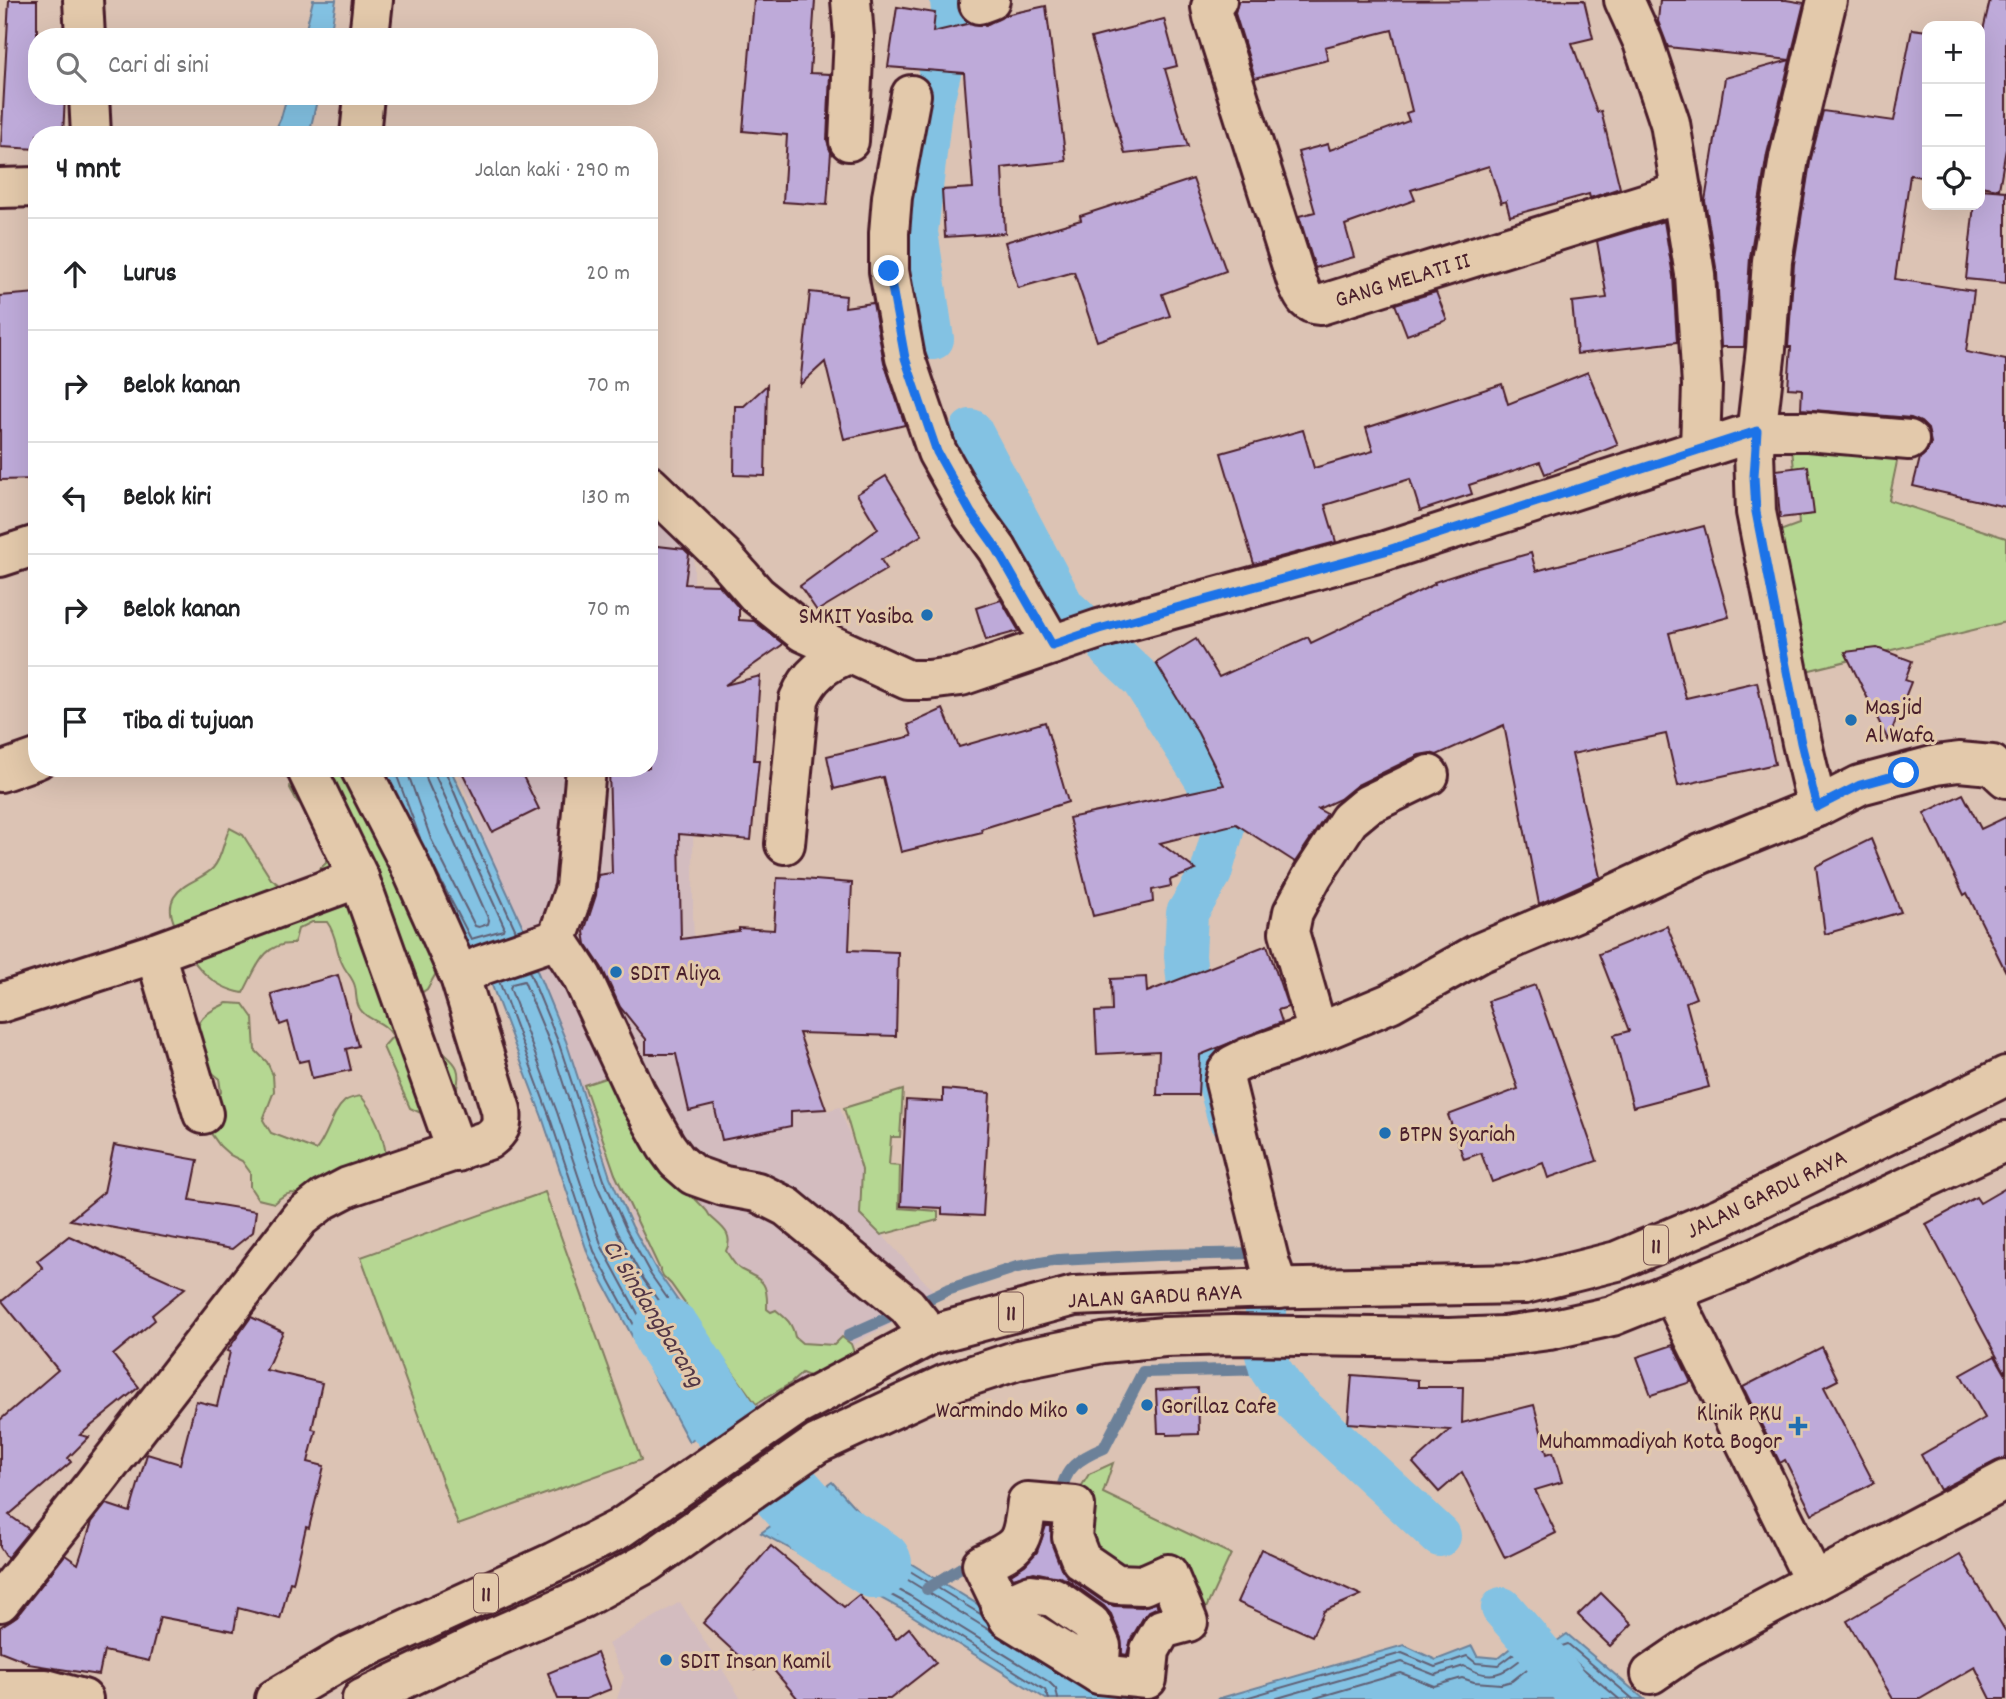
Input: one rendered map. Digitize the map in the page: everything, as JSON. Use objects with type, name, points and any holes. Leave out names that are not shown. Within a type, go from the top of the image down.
[{"type":"main road","points":[[83,0],[85,28]]},
{"type":"main road","points":[[370,28],[373,0]]},
{"type":"main road","points":[[849,141],[854,37],[851,0]]},
{"type":"main road","name":"GANG MELATI II","points":[[1217,0],[1211,7],[1213,17],[1297,282],[1306,301],[1311,304],[1320,305],[1682,192]]},
{"type":"main road","points":[[1624,0],[1643,42],[1670,123],[1682,192],[1695,274],[1702,385],[1700,448]]},
{"type":"main road","points":[[1817,807],[1801,743],[1756,512],[1754,476],[1769,292],[1783,192],[1827,0]]},
{"type":"main road","points":[[911,95],[892,197],[889,233],[889,271],[905,358],[937,452],[1052,645]]},
{"type":"main road","points":[[89,105],[91,126]]},
{"type":"main road","points":[[361,126],[363,105]]},
{"type":"main road","points":[[0,188],[28,187]]},
{"type":"main road","points":[[658,494],[723,556],[757,596],[803,632],[908,680],[929,680],[961,676],[1099,629],[1385,551],[1757,431],[1808,431],[1909,440]]},
{"type":"main road","points":[[0,557],[28,548]]},
{"type":"main road","points":[[785,844],[799,699],[816,672],[831,661],[849,654]]},
{"type":"main road","points":[[0,772],[28,762]]},
{"type":"main road","points":[[1266,1289],[1270,1264],[1226,1082],[1227,1072],[1233,1065],[1390,1003],[1479,953],[1583,909],[1701,854],[1817,807],[1860,785],[1936,765],[1979,762],[1992,765],[2006,778]]},
{"type":"main road","points":[[1318,1033],[1289,932],[1293,912],[1349,820],[1367,805],[1429,775]]},
{"type":"main road","points":[[310,777],[359,878],[457,1152]]},
{"type":"main road","points":[[0,1602],[300,1218],[323,1200],[348,1187],[488,1140],[498,1133],[503,1124],[471,971],[408,861],[365,777]]},
{"type":"main road","points":[[471,971],[543,944],[575,888],[585,777]]},
{"type":"main road","points":[[0,1003],[155,953],[359,878]]},
{"type":"main road","points":[[543,944],[582,977],[636,1093],[677,1161],[693,1175],[724,1186],[757,1192],[787,1207],[907,1306],[930,1335]]},
{"type":"main road","points":[[155,953],[203,1114]]},
{"type":"main road","name":"JALAN GARDU RAYA","points":[[275,1699],[350,1655],[554,1562],[619,1529],[795,1407],[930,1335],[1074,1296],[1525,1284],[1617,1261],[1721,1217],[2006,1076]]},
{"type":"main road","name":"JALAN GARDU RAYA","points":[[362,1699],[583,1598],[647,1563],[817,1444],[946,1384],[1018,1360],[1103,1343],[1164,1337],[1233,1335],[1449,1338],[1503,1336],[1549,1330],[1612,1316],[1744,1263],[2006,1141]]},
{"type":"main road","points":[[1721,1217],[1744,1263]]},
{"type":"main road","points":[[1672,1293],[1814,1581]]},
{"type":"main road","points":[[1651,1674],[1689,1648],[2006,1480]]},
{"type":"main road","points":[[1027,1502],[1075,1506],[1072,1537],[1081,1560],[1116,1584],[1143,1585],[1168,1574],[1188,1622],[1162,1629],[1150,1650],[1147,1679],[1099,1674],[1007,1618],[1001,1607],[982,1564],[1008,1552],[1023,1534],[1027,1502]]},
{"type":"main road","points":[[1001,1607],[1031,1594],[1042,1593],[1053,1597],[1091,1624],[1099,1634],[1099,1674]]},
{"type":"main road","points":[[0,1691],[46,1689],[83,1699]]},
{"type":"main road","points":[[0,1691],[14,1699]]},
{"type":"shaded area","name":"SDIT Aliya","points":[[658,504],[694,537],[693,916],[698,1043],[797,1028],[826,1111],[840,1107],[885,1238],[939,1297],[943,1298],[864,1338],[756,1408],[659,1271],[634,1225],[612,1176],[580,1082],[460,777],[658,777]]},
{"type":"shaded area","name":"SDIT Insan Kamil","points":[[680,1602],[741,1699],[617,1699],[624,1677],[608,1644]]},
{"type":"green space","points":[[1792,448],[1899,452],[1889,500],[2006,538],[2006,622],[1806,671],[1769,535],[1799,524]]},
{"type":"green space","points":[[291,777],[349,777],[442,963],[427,989],[414,998],[432,1040],[456,1067],[458,1081],[456,1092],[443,1096],[423,1114],[410,1108],[383,1047],[393,1036],[385,1026],[367,1016],[358,1006],[354,984],[342,963],[333,932],[327,922],[312,922],[298,929],[294,944],[274,947],[267,952],[243,993],[220,985],[203,972],[189,954],[174,924],[171,911],[174,897],[182,888],[213,868],[230,828],[243,835],[271,879],[285,889],[313,887],[315,873],[326,863],[326,848],[307,810],[297,801],[290,788]]},
{"type":"green space","points":[[227,1003],[243,1004],[253,1018],[255,1050],[267,1062],[273,1075],[274,1091],[263,1120],[271,1133],[316,1150],[340,1106],[347,1100],[361,1096],[378,1124],[386,1155],[310,1200],[291,1193],[274,1203],[258,1199],[250,1187],[250,1172],[242,1161],[220,1146],[210,1132],[208,1117],[221,1092],[219,1078],[209,1069],[204,1059],[198,1040],[198,1026],[205,1015]]},
{"type":"green space","points":[[639,1067],[659,1094],[686,1188],[726,1232],[729,1240],[726,1251],[734,1264],[754,1276],[765,1287],[767,1309],[771,1312],[776,1310],[786,1319],[795,1337],[802,1343],[834,1345],[842,1337],[851,1344],[855,1355],[811,1386],[809,1376],[802,1373],[791,1383],[756,1404],[714,1346],[707,1344],[691,1322],[693,1315],[663,1276],[615,1174],[584,1085]]},
{"type":"green space","points":[[903,1090],[900,1137],[891,1137],[889,1165],[900,1166],[899,1208],[938,1211],[938,1220],[881,1235],[860,1214],[862,1170],[844,1108]]},
{"type":"green space","points":[[545,1192],[641,1460],[458,1525],[361,1257]]},
{"type":"green space","points":[[1113,1463],[1103,1493],[1231,1554],[1201,1619],[1205,1636],[1151,1649],[1162,1630],[1168,1573],[1082,1560],[1076,1495],[1089,1474]]},
{"type":"water","points":[[313,0],[336,0],[331,28],[306,28]]},
{"type":"water","points":[[285,105],[316,105],[311,126],[277,126]]},
{"type":"water","points":[[381,777],[454,777],[528,938],[463,961]]},
{"type":"water","points":[[533,961],[566,1041],[610,1177],[632,1226],[657,1271],[745,1397],[689,1442],[588,1254],[542,1117],[488,975]]},
{"type":"water","points":[[832,1482],[897,1555],[1133,1699],[1046,1699],[903,1610],[761,1533]]},
{"type":"water","points":[[1529,1633],[1557,1641],[1567,1634],[1644,1699],[1217,1699],[1404,1645],[1436,1660],[1472,1646],[1477,1656],[1498,1658]]},
{"type":"building","points":[[9,0],[37,0],[37,28],[28,28],[28,105],[65,105],[63,126],[28,126],[28,148],[1,147]]},
{"type":"building","points":[[754,0],[815,0],[810,73],[830,74],[827,140],[831,152],[827,205],[783,202],[787,135],[743,131]]},
{"type":"building","points":[[1584,0],[1593,38],[1572,43],[1597,112],[1601,111],[1620,188],[1590,198],[1589,194],[1510,216],[1506,201],[1501,203],[1489,166],[1411,190],[1415,200],[1345,225],[1354,257],[1315,268],[1299,216],[1315,212],[1298,152],[1328,144],[1330,150],[1409,121],[1406,113],[1412,111],[1392,30],[1325,47],[1328,60],[1255,78],[1235,13],[1238,1]]},
{"type":"building","points":[[1660,0],[1786,0],[1804,3],[1790,60],[1668,47],[1658,21]]},
{"type":"building","points":[[1990,0],[2006,0],[2006,149],[1999,189],[1985,187],[1985,22]]},
{"type":"building","points":[[1046,6],[1066,161],[1002,168],[1005,233],[945,237],[942,190],[973,188],[964,73],[888,67],[897,7],[935,13],[933,32],[971,23],[986,25],[1005,15]]},
{"type":"building","points":[[1164,19],[1177,66],[1165,69],[1188,147],[1125,154],[1091,38]]},
{"type":"building","points":[[1912,29],[1922,30],[1922,177],[1910,175],[1895,279],[1974,291],[1966,352],[2006,360],[2006,507],[1913,486],[1920,458],[1931,443],[1928,429],[1921,422],[1911,418],[1801,409],[1802,389],[1788,388],[1794,264],[1810,162],[1823,111],[1894,121]]},
{"type":"building","points":[[1790,60],[1767,154],[1750,257],[1744,347],[1721,347],[1717,273],[1705,201],[1725,78]]},
{"type":"building","points":[[1193,179],[1226,271],[1162,294],[1170,316],[1097,341],[1074,272],[1018,288],[1005,242],[1081,220],[1080,216]]},
{"type":"building","points":[[1985,189],[2006,191],[2006,283],[1966,279],[1973,210],[1985,210]]},
{"type":"building","points":[[1664,221],[1673,276],[1677,342],[1577,354],[1572,302],[1607,298],[1597,241]]},
{"type":"building","points":[[810,292],[846,296],[845,307],[873,303],[884,362],[905,425],[844,439],[825,362],[800,385]]},
{"type":"building","points":[[1436,292],[1447,320],[1407,335],[1395,304]]},
{"type":"building","points":[[28,294],[28,479],[0,480],[0,296]]},
{"type":"building","points":[[1588,372],[1618,445],[1545,474],[1540,462],[1469,485],[1472,494],[1420,511],[1410,479],[1325,505],[1336,542],[1254,564],[1221,453],[1303,430],[1314,468],[1373,451],[1366,428],[1502,384],[1508,404]]},
{"type":"building","points":[[767,385],[765,476],[734,475],[735,406],[744,406]]},
{"type":"building","points":[[1808,466],[1814,514],[1780,518],[1776,470]]},
{"type":"building","points":[[886,476],[922,535],[881,560],[887,569],[817,611],[800,586],[878,529],[857,494]]},
{"type":"building","points":[[1704,526],[1729,617],[1669,633],[1686,698],[1757,682],[1775,764],[1678,786],[1666,734],[1572,754],[1600,877],[1539,904],[1504,725],[1437,755],[1419,755],[1357,785],[1340,799],[1318,809],[1327,814],[1295,862],[1236,824],[1160,843],[1196,870],[1170,880],[1171,886],[1152,890],[1153,902],[1093,916],[1069,818],[1224,785],[1198,733],[1156,663],[1196,639],[1219,677],[1308,637],[1311,643],[1435,584],[1434,582],[1471,570],[1531,553],[1536,571]]},
{"type":"building","points":[[658,546],[684,549],[689,554],[685,584],[719,585],[739,608],[739,620],[754,621],[782,645],[725,685],[760,676],[754,760],[759,760],[751,840],[679,834],[681,939],[739,931],[739,928],[774,930],[777,878],[852,883],[849,950],[898,952],[896,1036],[799,1033],[826,1109],[791,1111],[791,1126],[722,1140],[714,1105],[689,1111],[676,1054],[646,1054],[646,1039],[620,1007],[602,968],[586,944],[584,932],[596,895],[598,875],[612,873],[609,777],[658,777]]},
{"type":"building","points":[[1001,600],[1019,631],[986,640],[976,608]]},
{"type":"building","points":[[1877,648],[1912,661],[1905,680],[1911,682],[1888,740],[1845,652]]},
{"type":"building","points":[[943,709],[959,747],[1045,722],[1068,802],[981,829],[982,832],[901,852],[883,777],[834,789],[827,756],[912,736],[908,725]]},
{"type":"building","points":[[464,777],[523,777],[539,809],[492,832]]},
{"type":"building","points":[[1963,794],[1981,829],[2006,817],[2006,972],[1924,813]]},
{"type":"building","points":[[1871,839],[1901,912],[1825,934],[1816,866]]},
{"type":"building","points":[[1667,926],[1696,998],[1686,1002],[1709,1087],[1633,1107],[1614,1035],[1629,1031],[1599,954]]},
{"type":"building","points":[[1267,945],[1288,1007],[1278,1010],[1282,1022],[1200,1055],[1198,1095],[1157,1095],[1159,1051],[1097,1054],[1095,1012],[1112,1011],[1111,979],[1146,977],[1147,992]]},
{"type":"building","points":[[338,975],[358,1046],[346,1049],[351,1070],[312,1078],[308,1060],[299,1062],[288,1022],[280,1025],[271,994]]},
{"type":"building","points":[[1535,985],[1597,1161],[1548,1178],[1543,1163],[1492,1182],[1481,1153],[1464,1159],[1448,1115],[1518,1089],[1488,1001]]},
{"type":"building","points":[[943,1089],[990,1093],[983,1216],[942,1214],[942,1208],[901,1206],[906,1100],[943,1102]]},
{"type":"building","points":[[114,1145],[198,1160],[190,1200],[256,1211],[253,1232],[232,1249],[70,1220],[104,1192]]},
{"type":"building","points":[[2006,1188],[2006,1374],[1926,1224],[1976,1197],[1980,1203]]},
{"type":"building","points":[[69,1236],[185,1288],[152,1315],[155,1320],[113,1355],[139,1387],[80,1435],[89,1437],[68,1458],[71,1462],[9,1515],[30,1530],[7,1558],[0,1547],[0,1420],[58,1370],[2,1301],[43,1268],[37,1261]]},
{"type":"building","points":[[251,1317],[283,1332],[266,1370],[322,1383],[312,1429],[316,1430],[308,1462],[324,1466],[309,1528],[306,1527],[293,1583],[290,1582],[280,1619],[238,1608],[234,1631],[160,1617],[149,1661],[104,1651],[99,1675],[28,1664],[0,1651],[0,1627],[17,1616],[65,1555],[78,1564],[92,1522],[106,1504],[130,1512],[147,1454],[180,1464],[196,1401],[217,1406],[230,1352],[227,1351]]},
{"type":"building","points":[[1673,1345],[1691,1382],[1651,1395],[1637,1357]]},
{"type":"building","name":"Klinik PKU Muhammadiyah Kota Bogor","points":[[1822,1347],[1838,1380],[1824,1387],[1874,1483],[1812,1514],[1785,1460],[1780,1463],[1743,1387]]},
{"type":"building","points":[[1995,1356],[2006,1375],[2006,1458],[1940,1490],[1921,1455],[1985,1418],[1961,1375]]},
{"type":"building","points":[[1352,1375],[1418,1380],[1418,1387],[1463,1387],[1462,1423],[1534,1405],[1547,1454],[1553,1452],[1562,1482],[1535,1490],[1556,1533],[1505,1558],[1462,1472],[1439,1492],[1413,1463],[1450,1430],[1348,1423]]},
{"type":"building","points":[[1198,1388],[1199,1434],[1158,1433],[1156,1390]]},
{"type":"building","points":[[1046,1526],[1051,1526],[1052,1545],[1061,1568],[1069,1578],[1114,1606],[1142,1607],[1156,1603],[1158,1607],[1143,1618],[1131,1639],[1127,1655],[1122,1654],[1121,1638],[1111,1614],[1066,1579],[1034,1572],[1013,1578],[1011,1574],[1025,1565],[1037,1552]]},
{"type":"building","points":[[771,1546],[844,1607],[859,1595],[896,1639],[909,1628],[936,1663],[890,1699],[798,1699],[767,1662],[754,1670],[703,1623]]},
{"type":"building","points":[[1261,1549],[1361,1595],[1324,1611],[1312,1636],[1237,1602]]},
{"type":"building","points":[[1960,1555],[2006,1632],[2006,1699],[1991,1699],[1975,1667],[1920,1699],[1893,1699],[1847,1621]]},
{"type":"building","points":[[1601,1593],[1632,1624],[1610,1646],[1578,1615]]},
{"type":"building","points":[[597,1653],[611,1689],[586,1699],[558,1699],[548,1673]]},
{"type":"waterway","points":[[933,339],[917,232],[931,109],[953,20],[951,0]]},
{"type":"waterway","points":[[971,430],[1064,607],[1077,619]]},
{"type":"waterway","points":[[1110,650],[1142,680],[1206,780],[1223,831],[1211,873],[1187,913],[1185,956],[1192,1027],[1219,1084],[1228,1117]]},
{"type":"waterway","points":[[915,1305],[947,1290],[1017,1267],[1058,1260],[1262,1253]]},
{"type":"waterway","points":[[1268,1276],[1264,1347],[1270,1369],[1288,1395],[1440,1536]]},
{"type":"waterway","points":[[849,1335],[903,1311]]},
{"type":"waterway","name":"Ci Sindangbarang","points":[[667,1334],[724,1421],[815,1524],[877,1564]]},
{"type":"waterway","points":[[1057,1496],[1061,1496],[1065,1478],[1074,1465],[1104,1448],[1143,1372],[1270,1369]]},
{"type":"waterway","points":[[927,1589],[977,1558]]},
{"type":"waterway","points":[[1502,1608],[1581,1699]]},
{"type":"place","name":"SMKIT Yasiba","points":[[927,615]]},
{"type":"place","name":"Masjid Al Wafa","points":[[1851,720]]},
{"type":"place","name":"SDIT Aliya","points":[[616,972]]},
{"type":"place","name":"BTPN Syariah","points":[[1385,1133]]},
{"type":"place","name":"Gorillaz Cafe","points":[[1147,1405]]},
{"type":"place","name":"Warmindo Miko","points":[[1082,1409]]},
{"type":"place","name":"Klinik PKU Muhammadiyah Kota Bogor","points":[[1798,1426]]},
{"type":"place","name":"SDIT Insan Kamil","points":[[666,1660]]},
{"type":"route","points":[[889,271],[905,358],[937,452],[1052,645],[1099,629],[1385,551],[1757,431],[1754,452],[1756,512],[1801,743],[1817,807],[1860,785],[1904,773]]}]
